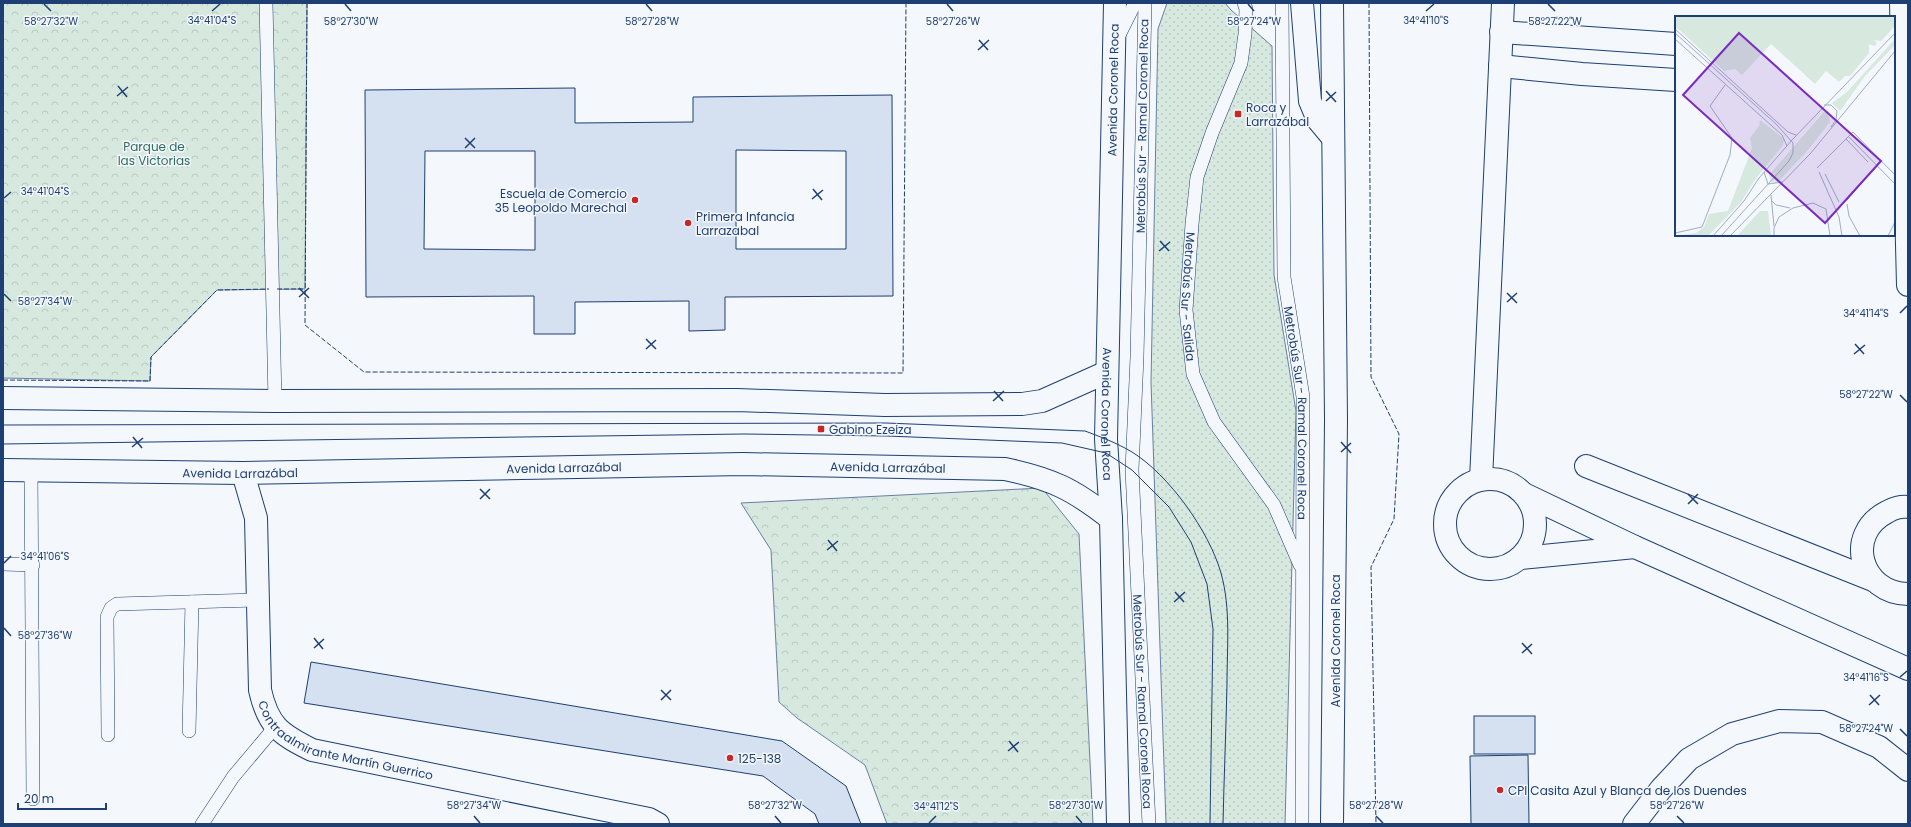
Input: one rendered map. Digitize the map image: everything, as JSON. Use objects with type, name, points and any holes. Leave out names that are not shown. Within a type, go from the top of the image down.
[{"type":"main road","name":"Avenida Coronel Roca","points":[[1115,3],[1106,453],[1111,519],[1118,824]]},
{"type":"main road","points":[[1302,3],[1310,101],[1318,120],[1333,138]]},
{"type":"main road","name":"Avenida Coronel Roca","points":[[1332,3],[1336,420],[1334,784],[1332,824]]},
{"type":"main road","points":[[1481,480],[1502,3]]},
{"type":"main road","points":[[1901,3],[1901,60],[1908,285]]},
{"type":"main road","points":[[1501,32],[1675,44]]},
{"type":"main road","points":[[1500,66],[1582,74],[1675,80]]},
{"type":"main road","points":[[3,398],[275,401],[737,400],[885,405],[1022,404],[1042,401],[1107,372]]},
{"type":"main road","name":"Avenida Larrazábal","points":[[3,470],[31,469],[243,473],[743,464],[1005,469],[1037,476],[1065,487],[1089,502],[1111,519]]},
{"type":"main road","points":[[1586,466],[1873,580]]},
{"type":"main road","name":"Contraalmirante Martín Guerrico","points":[[243,473],[256,518],[260,690],[264,706],[275,727],[292,740],[312,750],[649,819],[658,824]]},
{"type":"main road","points":[[1524,494],[1532,506],[1536,520],[1535,534],[1530,547],[1521,558],[1508,566],[1501,568],[1493,570],[1478,569],[1464,562],[1453,552],[1446,538],[1445,523],[1447,508],[1455,495],[1467,485],[1481,480],[1497,479],[1512,484],[1524,494],[1635,548],[1908,669]]},
{"type":"main road","points":[[1908,507],[1891,510],[1879,516],[1869,527],[1863,540],[1862,554],[1865,568],[1873,580],[1884,589],[1898,594],[1908,594]]},
{"type":"main road","points":[[1521,558],[1635,548]]},
{"type":"main road","points":[[1634,824],[1661,788],[1689,759],[1732,734],[1779,721],[1822,722],[1879,747],[1908,770]]},
{"type":"main road","points":[[1318,824],[1334,784]]},
{"type":"lane","points":[[266,3],[275,401]]},
{"type":"lane","points":[[1114,45],[1135,3]]},
{"type":"lane","name":"Metrobús Sur - Ramal Coronel Roca","points":[[1145,3],[1137,357],[1132,470],[1150,824]]},
{"type":"lane","name":"Metrobús Sur - Salida","points":[[1244,3],[1246,9],[1245,34],[1241,63],[1212,133],[1198,177],[1192,224],[1186,310],[1193,374],[1214,422],[1274,505],[1302,570]]},
{"type":"lane","name":"Metrobús Sur - Ramal Coronel Roca","points":[[1282,3],[1284,277],[1303,397],[1302,824]]},
{"type":"lane","points":[[31,469],[33,565],[33,798]]},
{"type":"lane","points":[[3,564],[33,565]]},
{"type":"lane","points":[[108,735],[107,617],[111,608],[117,604],[258,600]]},
{"type":"lane","points":[[189,731],[192,602]]},
{"type":"lane","points":[[202,824],[233,777],[275,727]]},
{"type":"green space","name":"Parque de las Victorias","points":[[3,3],[307,3],[305,289],[217,290],[151,357],[150,381],[3,378]]},
{"type":"green space","points":[[1167,3],[1225,3],[1272,46],[1274,275],[1296,411],[1285,824],[1166,824],[1151,382],[1158,29]]},
{"type":"green space","points":[[1042,488],[1079,534],[1093,824],[887,824],[865,765],[797,718],[779,702],[771,550],[741,503]]},
{"type":"building","name":"Escuela de Comercio 35 Leopoldo Marechal","points":[[575,88],[575,123],[693,122],[693,97],[892,95],[893,296],[725,297],[725,330],[689,331],[689,301],[575,302],[575,334],[534,334],[534,296],[366,297],[365,90]],"holes":[[[736,150],[846,151],[846,249],[736,249]],[[425,151],[535,151],[535,250],[424,249]]]},
{"type":"building","name":"125-138","points":[[311,662],[782,741],[846,786],[861,824],[819,824],[815,814],[763,776],[304,703]]},
{"type":"building","points":[[1474,716],[1535,716],[1535,754],[1474,754]]},
{"type":"building","name":"CPI Casita Azul y Blanca de los Duendes","points":[[1528,755],[1529,824],[1471,824],[1470,756]]},
{"type":"tram line","points":[[3,425],[886,423],[1085,431],[1115,443],[1132,452],[1160,475],[1186,505],[1197,522],[1207,540],[1221,573],[1226,600],[1228,628],[1223,824]]},
{"type":"tram line","points":[[3,444],[744,434],[887,436],[1062,443],[1106,453],[1132,470],[1169,507],[1191,542],[1207,584],[1213,629],[1210,824]]},
{"type":"fence","points":[[307,3],[305,325],[364,372],[903,373],[906,3]]},
{"type":"fence","points":[[1369,3],[1371,377],[1399,434],[1394,519],[1371,567],[1376,824]]},
{"type":"fence","points":[[3,380],[150,381],[151,357],[217,290],[269,289]]},
{"type":"fence","points":[[277,289],[305,289]]},
{"type":"place","name":"Roca y Larrazábal","points":[[1238,114]]},
{"type":"place","name":"Escuela de Comercio 35 Leopoldo Marechal","points":[[635,200]]},
{"type":"place","name":"Primera Infancia Larrazabal","points":[[688,223]]},
{"type":"place","name":"Gabino Ezeiza","points":[[821,429]]},
{"type":"place","name":"125-138","points":[[730,758]]},
{"type":"place","name":"CPI Casita Azul y Blanca de los Duendes","points":[[1500,790]]}]
